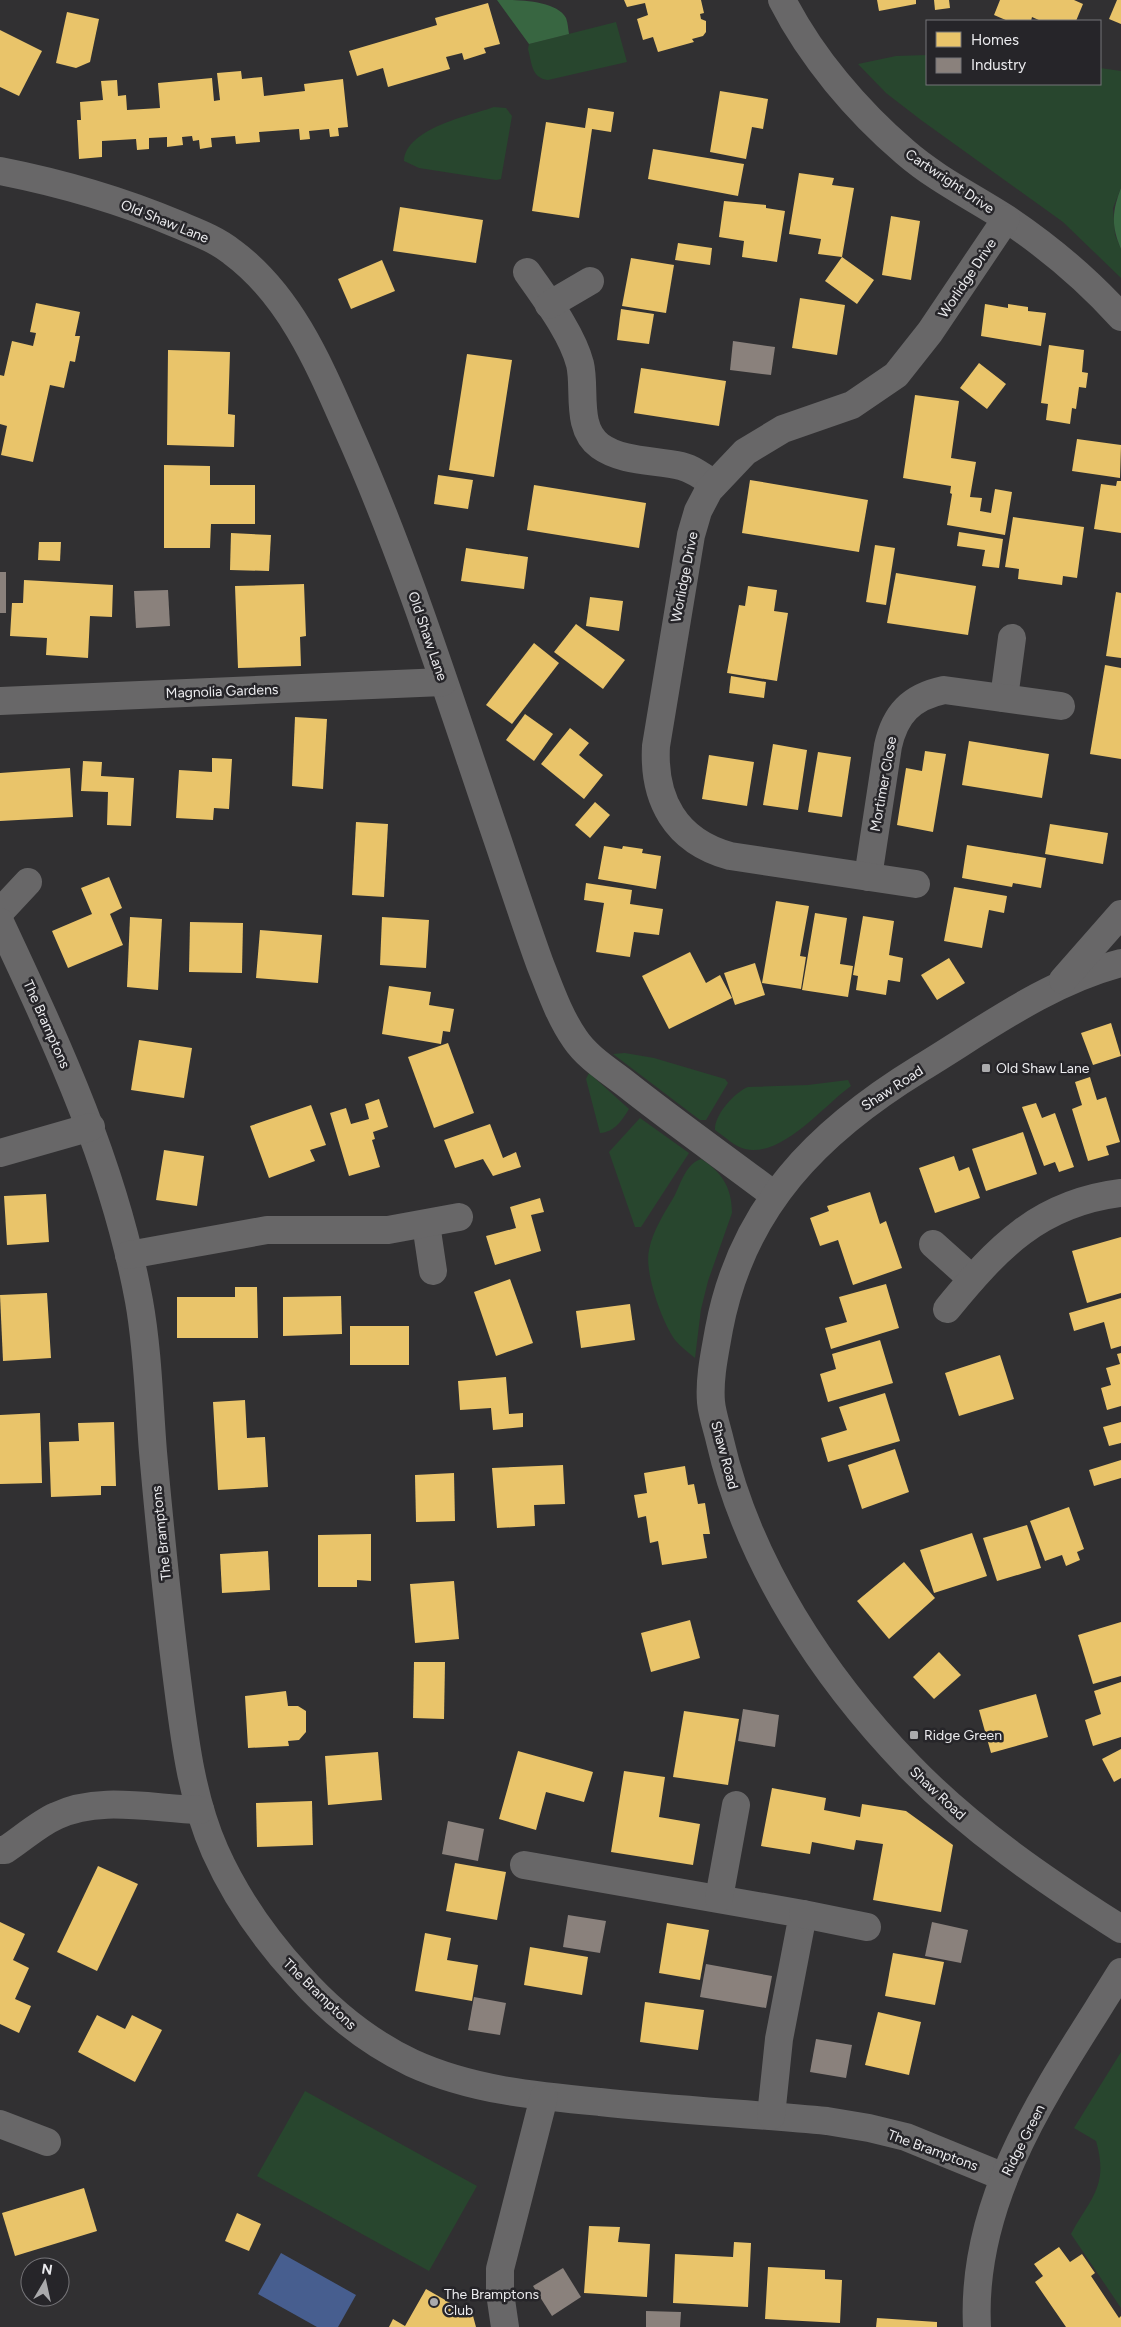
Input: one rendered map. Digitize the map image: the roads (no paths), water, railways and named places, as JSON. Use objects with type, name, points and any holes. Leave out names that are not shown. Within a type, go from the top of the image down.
[{"type":"street","name":"Cartwright Drive","points":[[782,0],[806,41],[842,87],[906,153],[1044,245],[1089,282],[1121,317]]},
{"type":"street","name":"Old Shaw Lane","points":[[0,171],[68,186],[156,215],[204,235],[232,251],[257,274],[296,323],[324,376],[365,467],[403,565],[535,950],[555,1002],[576,1041],[589,1055],[637,1093],[774,1195]]},
{"type":"street","name":"Worlidge Drive","points":[[916,884],[712,851],[682,829],[668,811],[660,792],[655,768],[656,746],[686,560],[698,511],[714,484],[745,452],[762,440],[783,429],[852,405],[896,375],[930,332],[1006,219]]},
{"type":"street","points":[[527,272],[573,346],[579,361],[585,422],[598,445],[605,450],[636,459],[690,469],[714,484]]},
{"type":"street","points":[[549,305],[590,280]]},
{"type":"street","points":[[1004,698],[1012,638]]},
{"type":"street","name":"Magnolia Gardens","points":[[0,701],[443,682]]},
{"type":"street","name":"Mortimer Close","points":[[868,877],[891,732],[905,708],[928,694],[944,690],[1061,706]]},
{"type":"street","points":[[0,912],[28,882]]},
{"type":"street","name":"Shaw Road","points":[[1060,983],[1121,914]]},
{"type":"street","name":"The Bramptons","points":[[0,922],[91,1127],[116,1202],[129,1255],[145,1345],[159,1527],[184,1736],[200,1810],[214,1848],[230,1881],[268,1942],[305,1983],[343,2020],[378,2045],[414,2064],[487,2088],[544,2097],[827,2121],[906,2137],[1004,2177]]},
{"type":"street","name":"Shaw Road","points":[[1121,962],[1060,983],[871,1100],[817,1146],[774,1195],[758,1220],[734,1270],[716,1342],[711,1402],[733,1489],[754,1542],[789,1608],[827,1666],[883,1738],[912,1768],[997,1845],[1050,1883],[1121,1929]]},
{"type":"street","points":[[0,1153],[91,1127]]},
{"type":"street","points":[[947,1309],[1006,1243],[1038,1220],[1070,1205],[1121,1193]]},
{"type":"street","points":[[129,1255],[267,1230],[380,1231],[459,1217]]},
{"type":"street","points":[[426,1224],[433,1272]]},
{"type":"street","points":[[932,1244],[972,1279]]},
{"type":"street","points":[[719,1898],[736,1805]]},
{"type":"street","points":[[0,1850],[13,1845],[55,1816],[80,1807],[109,1806],[200,1810]]},
{"type":"street","points":[[524,1865],[719,1898],[867,1927]]},
{"type":"street","points":[[771,2116],[779,2039],[803,1914]]},
{"type":"street","name":"Ridge Green","points":[[977,2327],[976,2303],[981,2255],[991,2215],[1004,2177],[1020,2140],[1121,1972]]},
{"type":"street","points":[[505,2327],[500,2293],[500,2269],[544,2097]]},
{"type":"street","points":[[0,2124],[47,2142]]},
{"type":"water","points":[[281,2253],[356,2295],[338,2327],[317,2327],[258,2294]]},
{"type":"place","name":"Old Shaw Lane","points":[[986,1068]]},
{"type":"place","name":"Ridge Green","points":[[914,1735]]},
{"type":"place","name":"The Bramptons Club","points":[[434,2302]]}]
